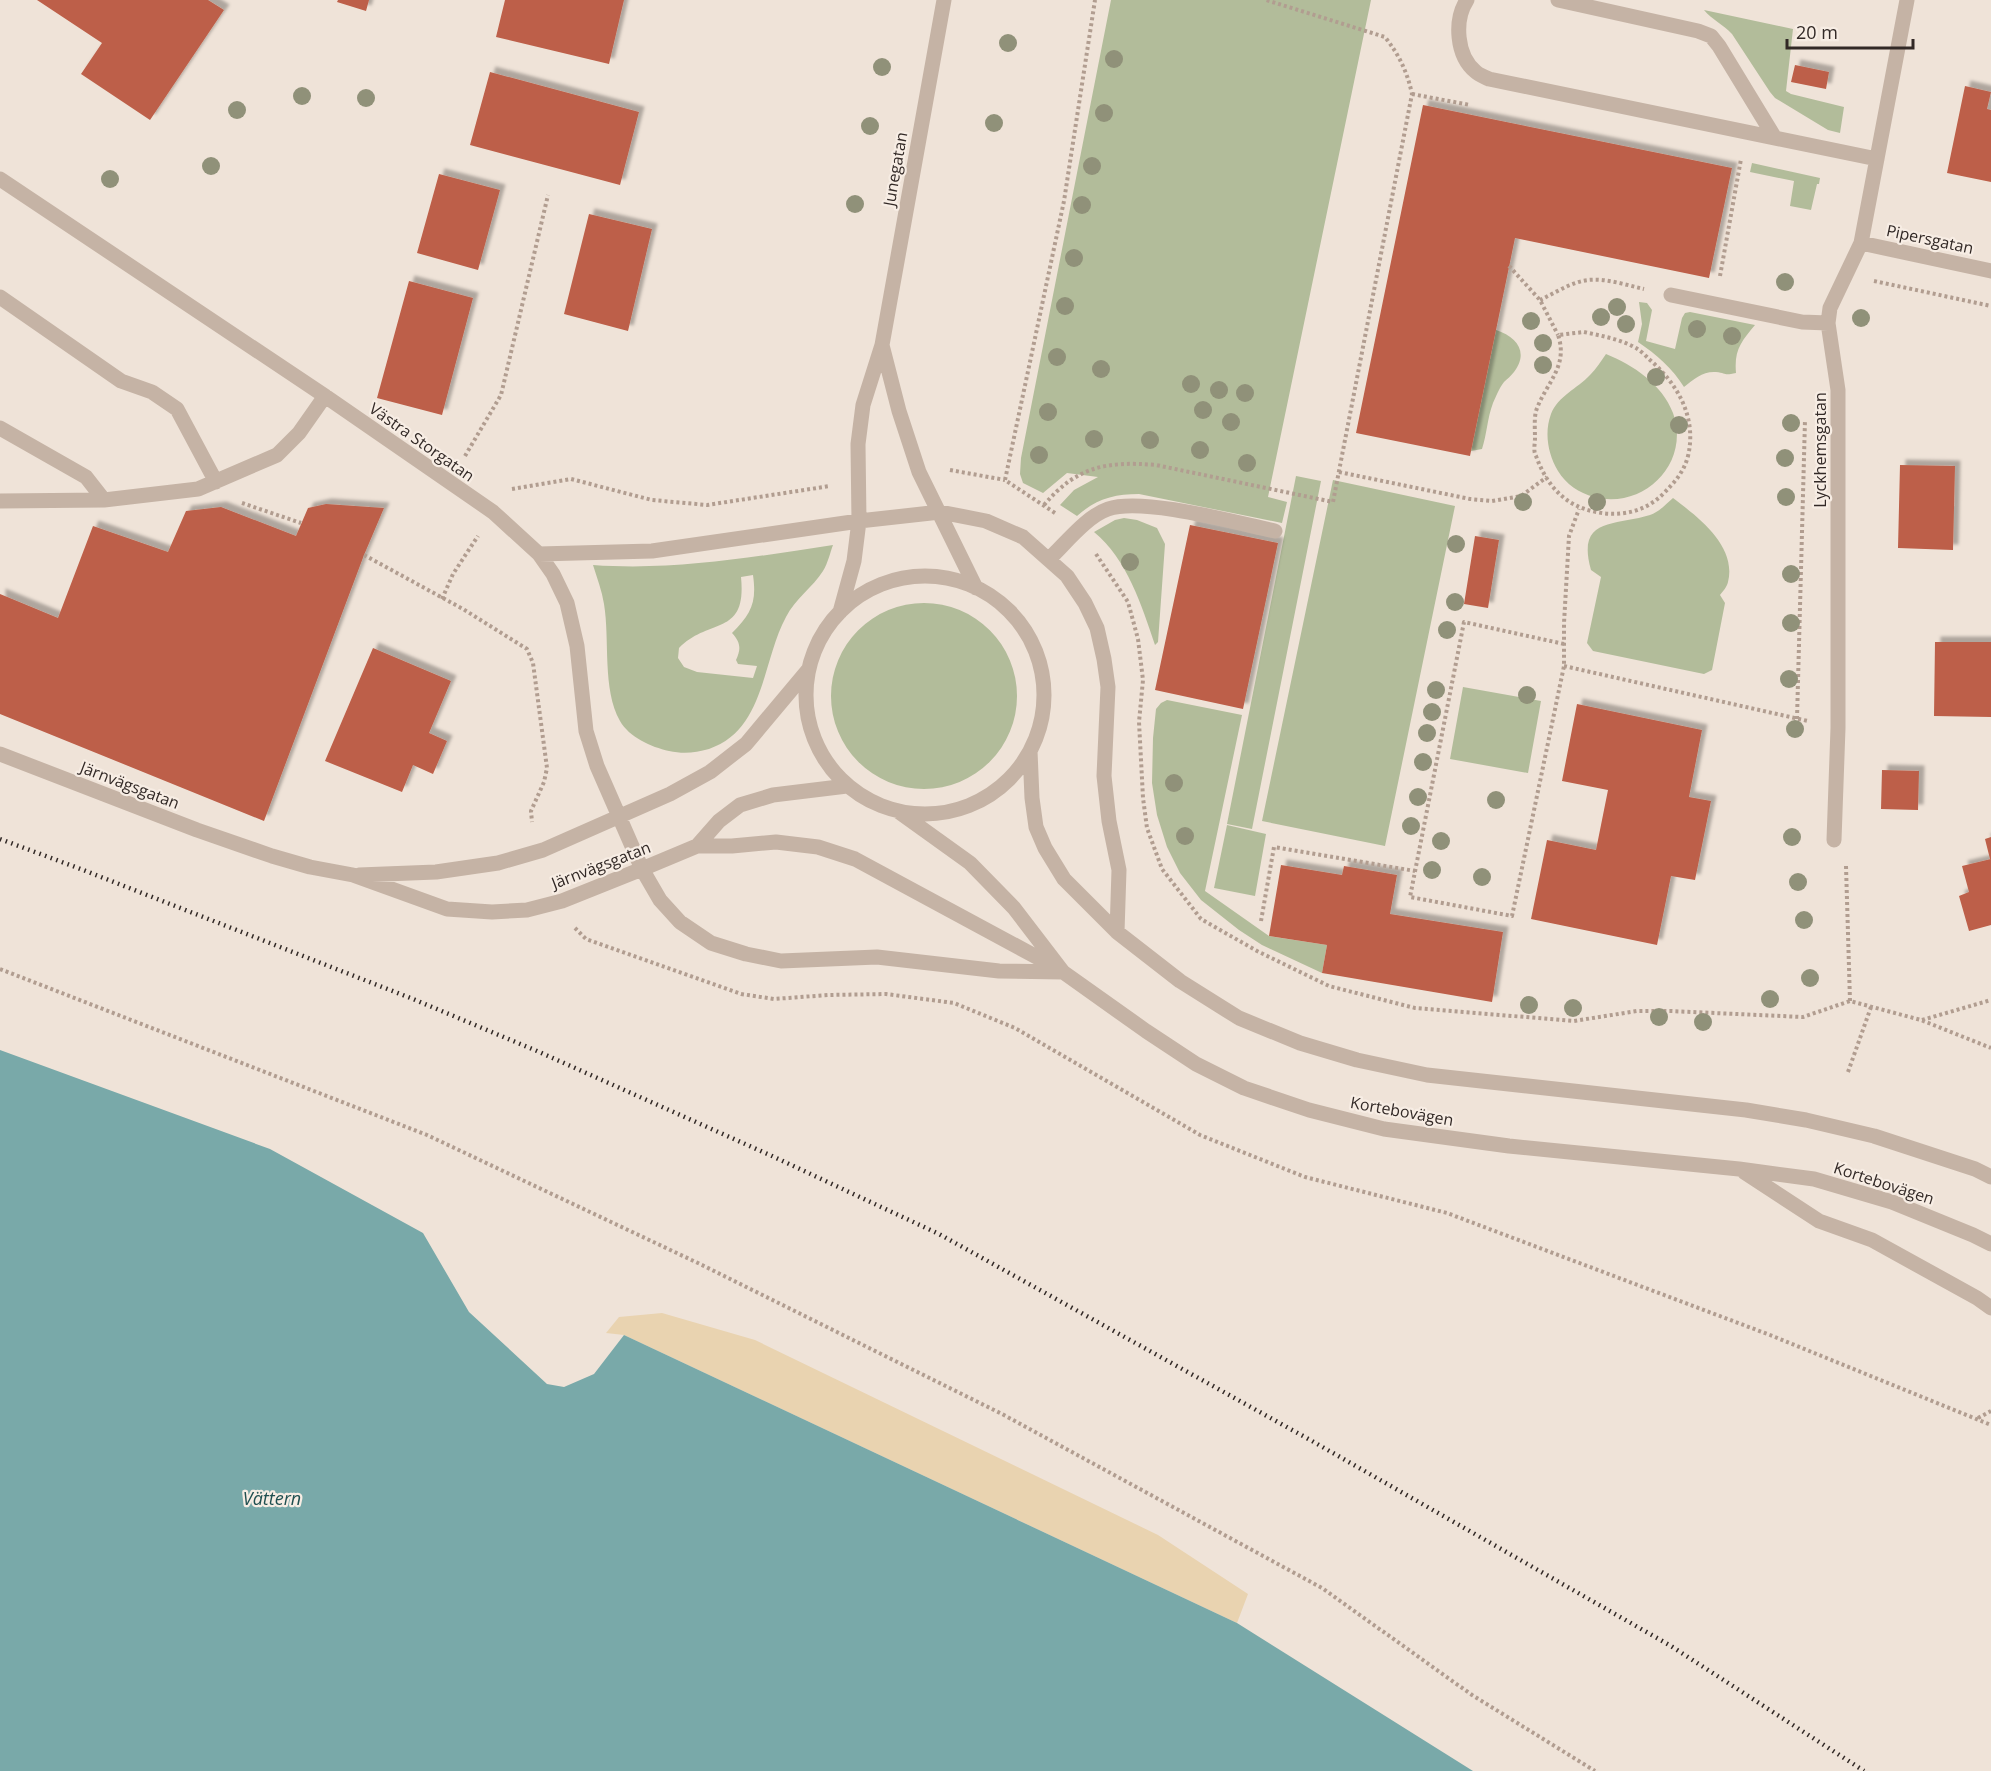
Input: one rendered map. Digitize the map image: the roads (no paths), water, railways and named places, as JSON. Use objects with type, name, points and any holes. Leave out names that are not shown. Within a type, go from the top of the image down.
[{"type":"street","name":"Junegatan","points":[[840,612],[854,561],[859,521],[858,444],[863,405],[882,345],[944,0]]},
{"type":"street","points":[[1467,0],[1460,19],[1459,40],[1464,57],[1476,73],[1489,79],[1877,159]]},
{"type":"street","points":[[1558,0],[1698,31],[1711,36],[1775,138]]},
{"type":"street","name":"Lyckhemsgatan","points":[[1834,840],[1838,728],[1838,390],[1828,323],[1830,308],[1861,243],[1907,0]]},
{"type":"street","name":"Västra Storgatan","points":[[0,179],[325,396],[493,512],[539,554],[553,574],[567,603],[577,646],[586,731],[597,766],[642,869],[660,900],[680,922],[711,943],[746,954],[781,961],[877,957],[999,971],[1063,972]]},
{"type":"street","name":"Pipersgatan","points":[[1861,243],[1991,271]]},
{"type":"street","points":[[1671,295],[1802,322],[1828,323]]},
{"type":"street","points":[[0,297],[121,381],[152,392],[177,409],[216,482]]},
{"type":"street","name":"Junegatan","points":[[882,345],[899,411],[919,472],[976,588]]},
{"type":"street","points":[[0,501],[104,500],[198,489],[277,456],[299,433],[325,396]]},
{"type":"street","points":[[0,428],[86,477],[104,500]]},
{"type":"street","points":[[1049,559],[1093,517],[1109,508],[1137,505],[1186,512],[1275,531]]},
{"type":"street","points":[[539,554],[652,550],[940,512],[986,521],[1023,537],[1067,576],[1085,603],[1096,628],[1104,659],[1108,687],[1104,776],[1109,821],[1119,870],[1117,932]]},
{"type":"street","points":[[929,576],[961,581],[976,588],[990,596],[1014,616],[1038,658],[1042,674],[1044,706],[1039,729],[1030,751],[1015,772],[996,790],[974,804],[950,812],[924,814],[899,812],[871,802],[847,786],[823,758],[809,724],[806,687],[808,669],[820,638],[840,612],[866,592],[896,580],[929,576]]},
{"type":"street","name":"Järnvägsgatan","points":[[353,875],[436,872],[498,863],[543,849],[670,794],[710,772],[746,744],[808,669]]},
{"type":"street","points":[[1030,751],[1036,827],[1045,848],[1064,879],[1117,932],[1180,981],[1239,1018],[1300,1043],[1357,1060],[1427,1075],[1746,1110],[1806,1120],[1874,1136],[1975,1169],[1991,1178]]},
{"type":"street","name":"Järnvägsgatan","points":[[0,754],[197,830],[272,856],[310,867],[353,875],[447,909],[492,912],[527,910],[562,901],[697,846],[719,821],[740,805],[773,795],[847,786]]},
{"type":"street","name":"Kortebovägen","points":[[899,812],[970,863],[1014,908],[1063,972],[1196,1064],[1244,1088],[1309,1110],[1395,1130],[1509,1146],[1739,1169],[1814,1179],[1892,1202],[1991,1244]]},
{"type":"street","points":[[697,846],[776,842],[818,847],[855,859],[1063,972]]},
{"type":"street","points":[[1739,1169],[1819,1221],[1872,1240],[1991,1308]]},
{"type":"water","name":"Vättern","points":[[0,1050],[270,1149],[423,1233],[469,1312],[547,1384],[564,1387],[594,1374],[624,1335],[1237,1623],[1473,1771],[0,1771]]},
{"type":"railway","points":[[0,839],[413,999],[537,1051],[939,1234],[1312,1441],[1671,1646],[1864,1771]]}]
